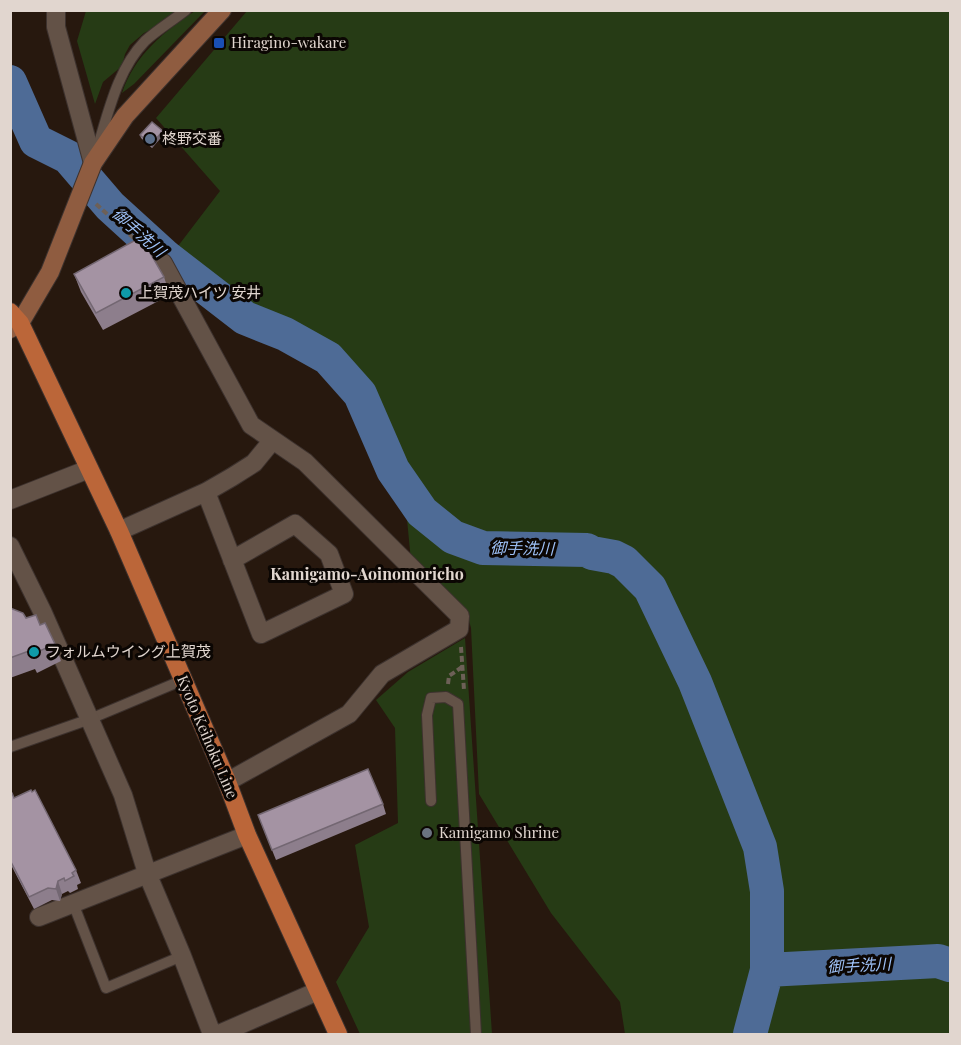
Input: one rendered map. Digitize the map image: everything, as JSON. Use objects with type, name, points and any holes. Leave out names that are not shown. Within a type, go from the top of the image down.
[{"type":"main road","name":"Kyoto Keihoku Line","points":[[14,322],[119,531],[226,779],[247,835],[338,1035]]},
{"type":"street","points":[[56,10],[56,27],[93,164]]},
{"type":"street","points":[[14,322],[50,272],[93,164],[125,116],[222,10]]},
{"type":"street","points":[[163,263],[251,425],[305,462],[460,616],[459,629],[382,674],[349,714],[234,778],[226,779]]},
{"type":"street","points":[[119,531],[206,492],[254,463],[272,441]]},
{"type":"street","points":[[10,500],[89,470]]},
{"type":"street","points":[[206,492],[232,560],[261,634],[344,594],[329,554],[295,524],[232,560]]},
{"type":"street","points":[[10,546],[43,614],[123,795],[147,873],[212,1035]]},
{"type":"street","points":[[39,917],[247,835]]},
{"type":"street","points":[[219,1035],[318,992]]},
{"type":"lane","points":[[93,164],[115,91],[130,61],[145,41],[186,10]]},
{"type":"lane","points":[[10,747],[90,719],[183,680]]},
{"type":"lane","points":[[431,801],[427,715],[431,698],[446,697],[458,704],[476,1035]]},
{"type":"lane","points":[[73,903],[106,988],[182,956]]},
{"type":"path","points":[[82,191],[163,263]]},
{"type":"path","points":[[459,629],[464,691]]},
{"type":"path","points":[[446,697],[449,676],[462,667]]},
{"type":"green space","points":[[86,11],[177,11],[130,45],[122,66],[103,82],[95,104],[77,41]]},
{"type":"green space","points":[[195,11],[205,11],[134,84],[122,93],[134,67],[142,56],[161,36]]},
{"type":"green space","points":[[247,11],[950,11],[950,1034],[625,1034],[620,1002],[551,913],[479,794],[471,628],[467,613],[411,561],[402,467],[354,376],[312,341],[243,309],[175,250],[220,191],[156,118]]},
{"type":"green space","name":"Kamigamo Shrine","points":[[465,638],[492,1034],[360,1034],[336,982],[369,927],[355,845],[398,823],[395,728],[376,700],[408,672]]},
{"type":"building","points":[[152,122],[163,131],[151,144],[140,135]]},
{"type":"building","points":[[141,237],[164,277],[96,313],[74,274]]},
{"type":"building","points":[[10,608],[23,613],[26,618],[36,615],[40,625],[45,623],[55,644],[31,655],[29,651],[10,658]]},
{"type":"building","points":[[368,769],[383,804],[272,850],[258,815]]},
{"type":"building","points":[[31,790],[32,792],[35,790],[76,870],[72,873],[74,876],[65,881],[64,878],[58,881],[56,889],[48,888],[29,897],[10,860],[10,793],[14,798]]},
{"type":"waterway","name":"御手洗川","points":[[10,82],[36,141],[68,157],[110,206],[166,257],[245,318],[285,334],[328,358],[360,394],[393,470],[422,512],[453,537],[483,548],[587,550],[624,562],[650,588],[695,682],[760,847],[767,891],[767,970],[750,1034]]},
{"type":"waterway","name":"御手洗川","points":[[767,970],[938,961],[950,965]]},
{"type":"place","name":"Hiragino-wakare","points":[[219,43]]},
{"type":"place","name":"柊野交番","points":[[150,139]]},
{"type":"place","name":"上賀茂ハイツ 安井","points":[[126,293]]},
{"type":"place","name":"フォルムウイング上賀茂","points":[[34,652]]},
{"type":"place","name":"Kamigamo Shrine","points":[[427,833]]},
{"type":"district","name":"Kamigamo-Aoinomoricho","points":[[367,574]]}]
